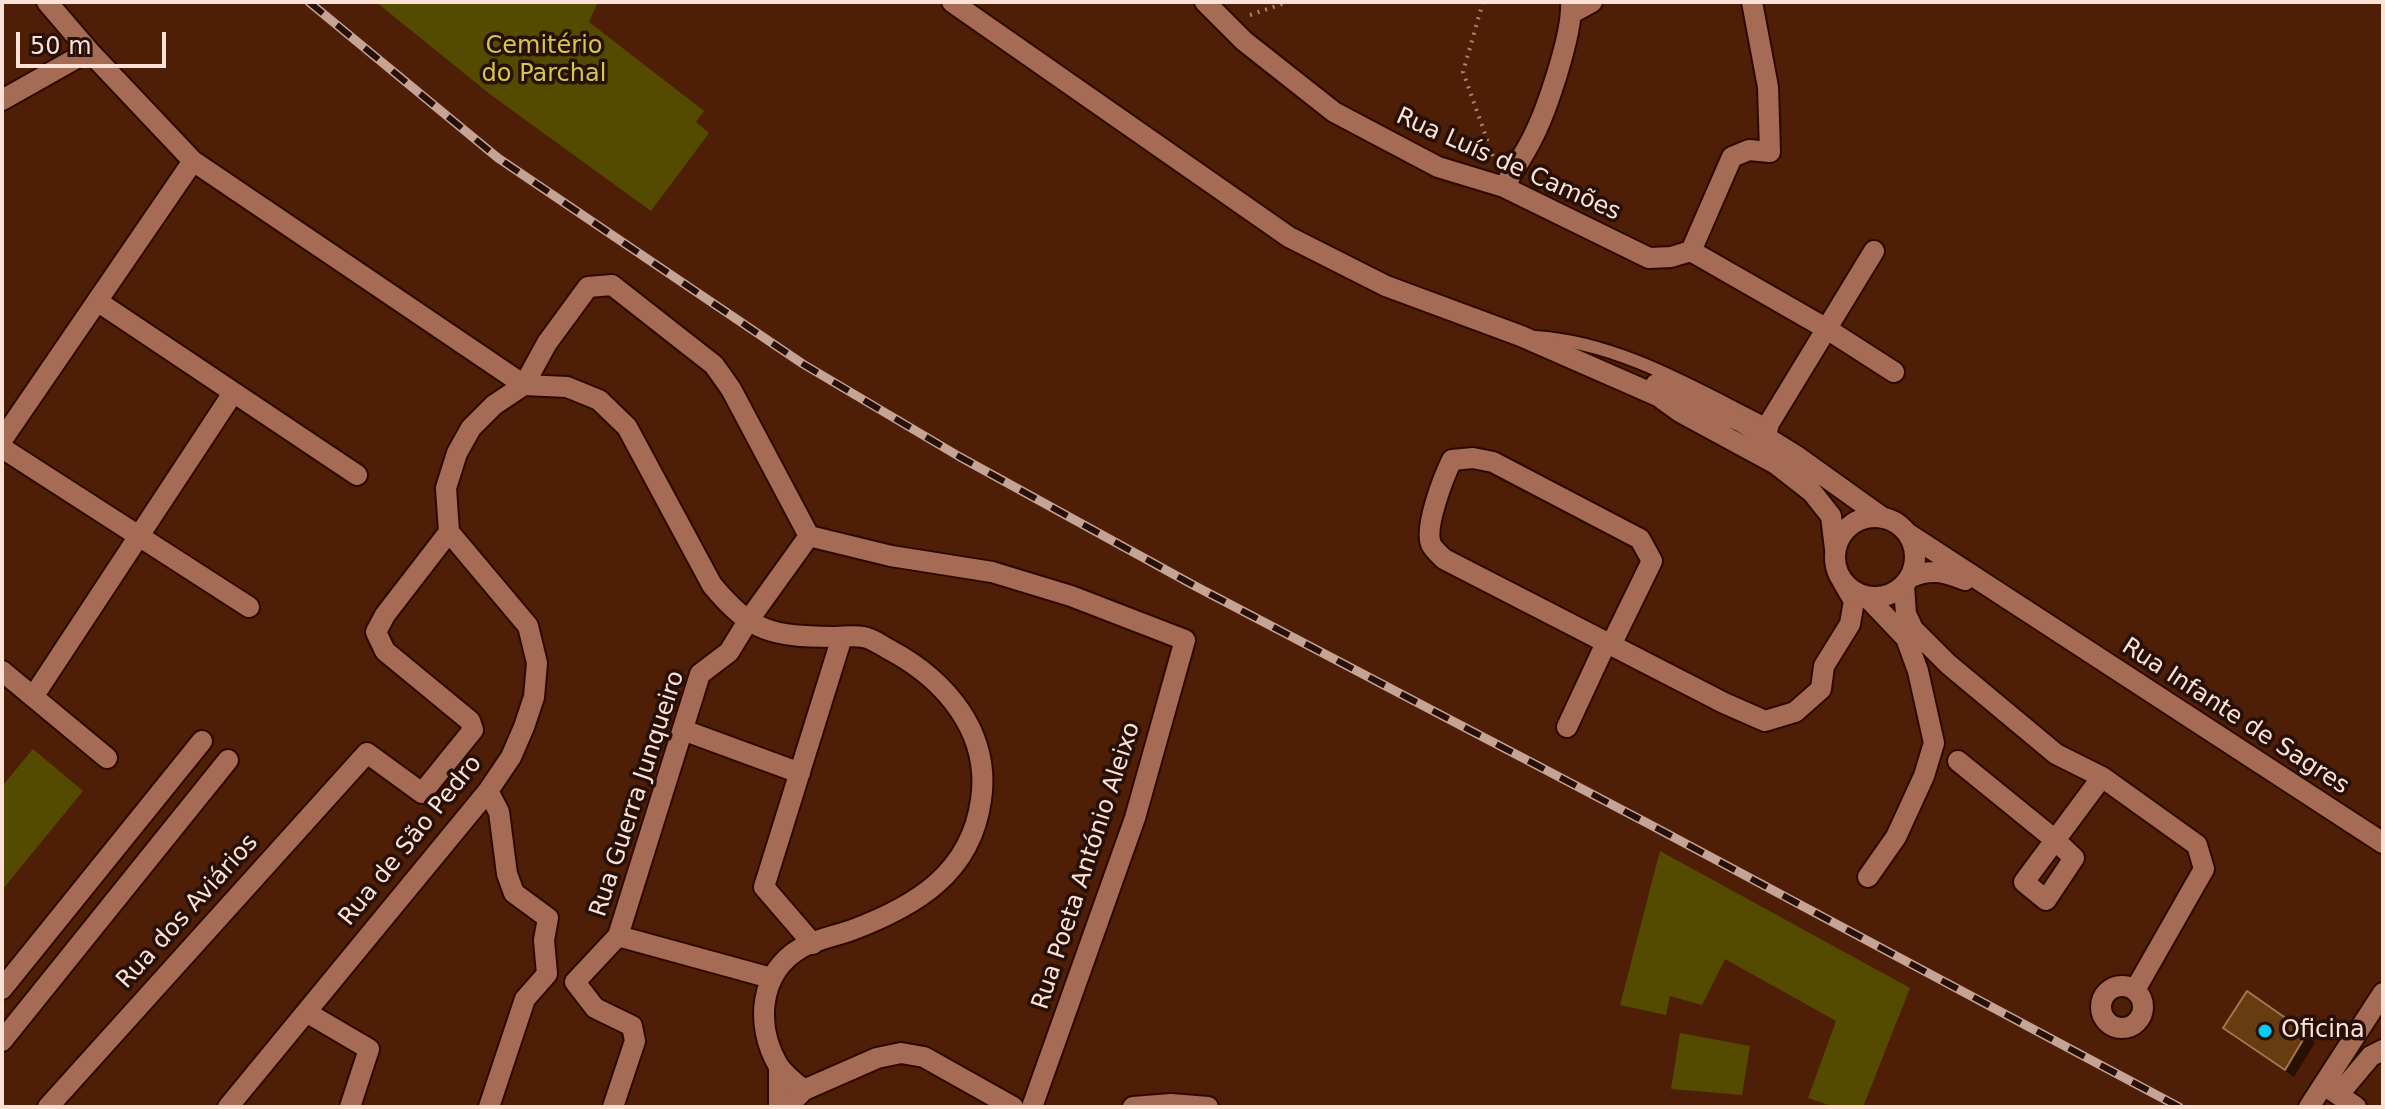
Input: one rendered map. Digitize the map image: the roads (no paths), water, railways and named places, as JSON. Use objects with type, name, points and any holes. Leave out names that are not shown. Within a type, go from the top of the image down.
[{"type":"street","points":[[47,2],[193,161],[524,385],[567,387],[599,400],[627,427],[712,585],[730,607],[748,621],[773,633],[865,637],[929,674],[955,700],[982,764],[981,800],[970,842],[945,877],[918,898],[890,914],[802,948],[782,963],[771,978],[763,1015],[779,1067],[779,1107]]},
{"type":"street","points":[[952,2],[1289,237],[1386,286],[1521,336],[1658,396],[1680,412],[1776,464],[1812,492],[1831,516],[1837,569],[1854,601],[1850,624],[1824,666],[1821,689]]},
{"type":"street","points":[[1504,187],[1533,137],[1562,56],[1571,8],[1592,2]]},
{"type":"street","points":[[1752,2],[1768,87],[1770,152],[1749,150],[1732,157],[1691,251],[1827,329],[1894,372]]},
{"type":"street","name":"Rua Luís de Camões","points":[[1213,6],[1244,41],[1334,112],[1438,167],[1504,187],[1649,258],[1671,257],[1691,251]]},
{"type":"street","points":[[2,100],[89,51]]},
{"type":"street","points":[[2,440],[193,161]]},
{"type":"street","points":[[1768,425],[1874,251]]},
{"type":"street","points":[[449,532],[446,488],[457,453],[471,428],[494,405],[524,385],[547,343],[588,287],[612,285],[714,365],[731,389],[809,536]]},
{"type":"street","points":[[97,301],[357,475]]},
{"type":"street","points":[[1521,336],[1574,347],[1740,421],[2099,660]]},
{"type":"street","points":[[33,697],[233,393]]},
{"type":"street","points":[[2,448],[249,607]]},
{"type":"street","points":[[1567,727],[1608,644],[1652,561],[1640,539],[1493,462],[1473,458],[1452,460],[1444,477],[1430,529],[1430,543],[1444,559],[1608,644],[1724,703],[1765,721],[1795,712],[1821,689],[1846,641],[1881,614],[1924,571],[1942,571],[1968,581],[2099,660]]},
{"type":"street","points":[[1835,549],[1842,533],[1855,522],[1872,517],[1883,518]]},
{"type":"street","name":"Rua dos Aviários","points":[[48,1107],[367,753],[422,793],[473,730],[470,721],[385,651],[376,632],[385,615],[449,532]]},
{"type":"street","name":"Rua de São Pedro","points":[[228,1107],[488,791],[511,757],[524,727],[534,697],[537,663],[528,626],[449,532]]},
{"type":"street","points":[[1868,877],[1896,837],[1924,776],[1934,743],[1918,671],[1913,629],[1906,614],[1906,586],[1916,554],[1907,533]]},
{"type":"street","name":"Rua Guerra Junqueiro","points":[[575,982],[618,936],[700,674],[729,652],[809,536]]},
{"type":"street","name":"Rua Poeta António Aleixo","points":[[809,536],[891,556],[992,572],[1071,596],[1185,640],[1135,818],[1032,1107]]},
{"type":"street","points":[[1843,582],[1867,597],[1882,597],[1906,586]]},
{"type":"street","points":[[1867,597],[1906,638],[1918,671]]},
{"type":"street","points":[[1913,629],[1948,664],[2056,754],[2102,777],[2197,845],[2204,869],[2135,990]]},
{"type":"street","points":[[813,944],[764,887],[842,637]]},
{"type":"street","name":"Rua Infante de Sagres","points":[[2099,660],[2381,843]]},
{"type":"street","points":[[1918,671],[1948,664]]},
{"type":"street","points":[[2,671],[107,758]]},
{"type":"street","points":[[683,730],[800,773]]},
{"type":"street","points":[[2,989],[202,741]]},
{"type":"street","points":[[2,1041],[228,760]]},
{"type":"street","points":[[1958,761],[2054,839],[2102,777]]},
{"type":"street","points":[[488,791],[499,812],[507,874],[514,893],[548,918],[544,940],[547,974],[525,999],[489,1107]]},
{"type":"street","points":[[618,936],[771,978]]},
{"type":"street","points":[[547,974],[575,982],[595,1008],[632,1026],[635,1041],[613,1107]]},
{"type":"street","points":[[2331,1089],[2381,1005]]},
{"type":"street","points":[[306,1012],[369,1049],[350,1107]]},
{"type":"street","points":[[2309,1107],[2371,1056],[2383,1050]]},
{"type":"street","points":[[787,1107],[804,1090],[877,1058],[901,1053],[924,1057],[1013,1107]]},
{"type":"street","points":[[779,1067],[804,1090]]},
{"type":"street","points":[[2331,1089],[2356,1107]]},
{"type":"street","points":[[1133,1107],[1171,1104],[1208,1107]]},
{"type":"lane","points":[[1521,336],[1570,339],[1659,370],[1768,425],[1795,455]]},
{"type":"railway","points":[[309,2],[498,158],[803,364],[960,457],[1195,586],[2179,1107]]},
{"type":"place","name":"Oficina","points":[[2265,1031]]},
{"type":"park label","name":"Cemitério do Parchal","points":[[544,61]]}]
